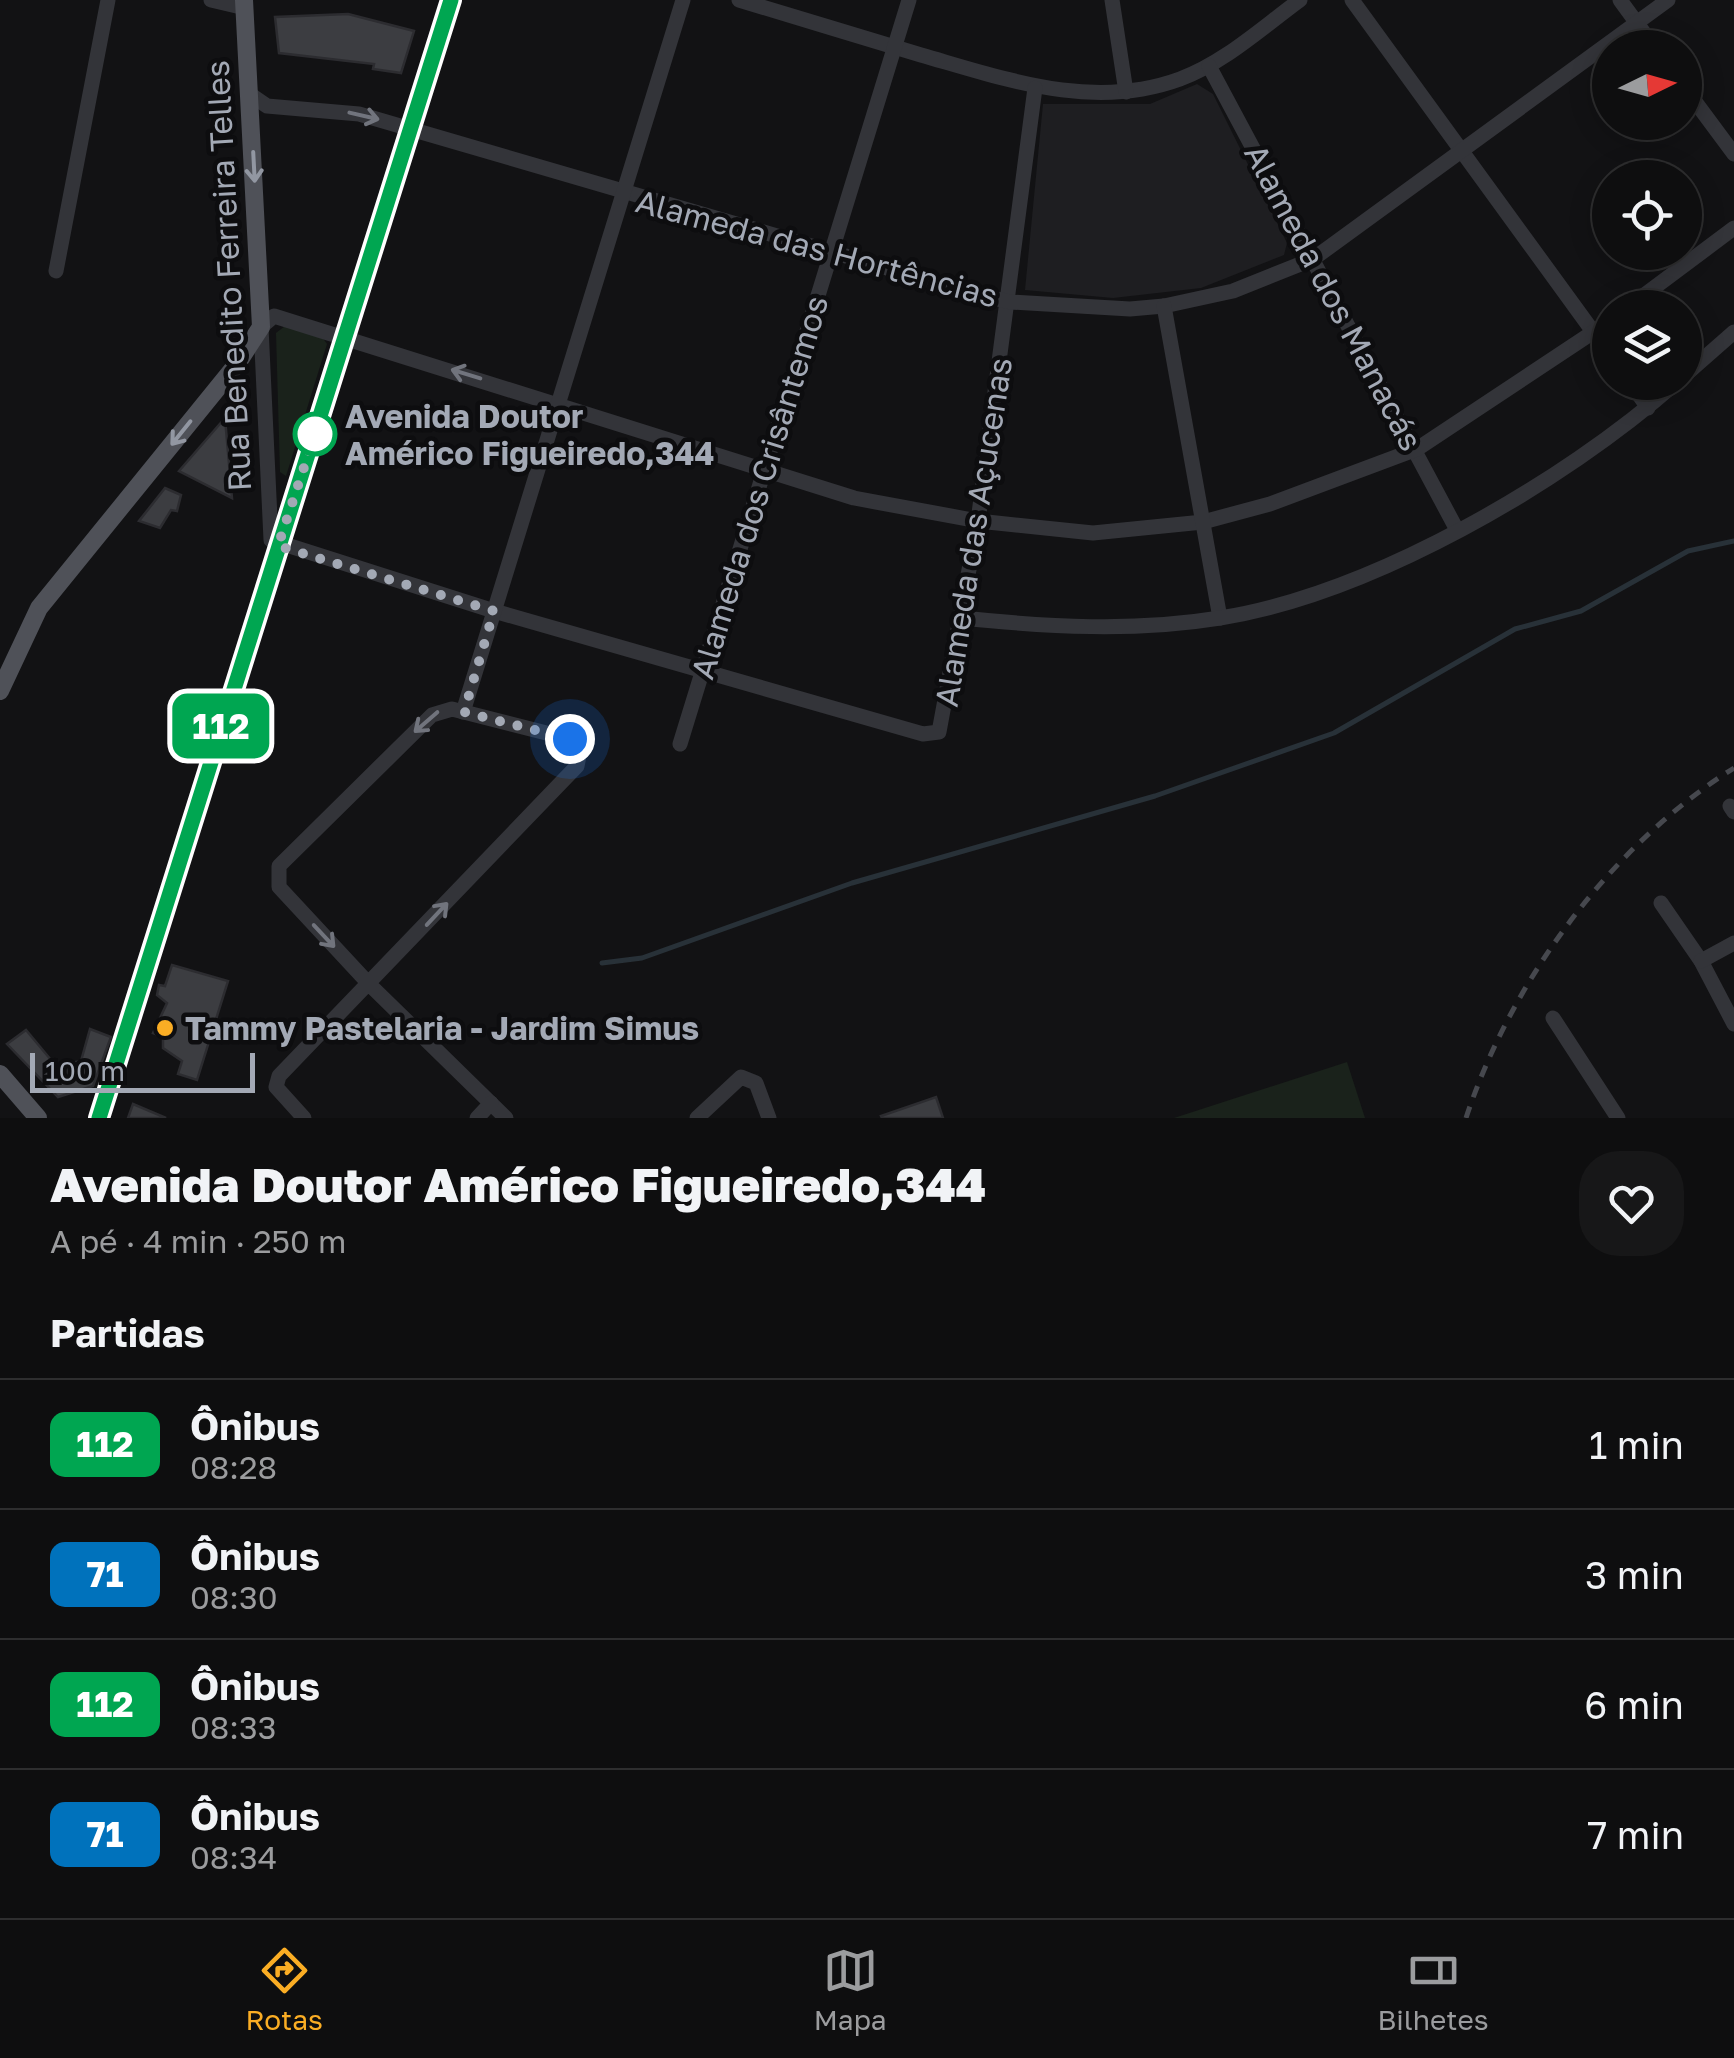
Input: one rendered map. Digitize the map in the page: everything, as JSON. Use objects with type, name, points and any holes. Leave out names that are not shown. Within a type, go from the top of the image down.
[{"type":"main road","points":[[99,1118],[451,0]]},
{"type":"main road","name":"Rua Benedito Ferreira Telles","points":[[245,4],[261,327]]},
{"type":"main road","points":[[0,691],[39,608],[237,364],[261,327]]},
{"type":"main road","points":[[0,1074],[38,1118]]},
{"type":"street","points":[[56,271],[108,0]]},
{"type":"street","points":[[210,0],[245,4]]},
{"type":"street","points":[[464,712],[683,0]]},
{"type":"street","points":[[739,0],[1036,88],[1126,92],[1153,88],[1209,66],[1300,0]]},
{"type":"street","name":"Alameda dos Crisântemos","points":[[680,744],[909,0]]},
{"type":"street","points":[[1112,0],[1126,92]]},
{"type":"street","points":[[1352,0],[1592,329]]},
{"type":"street","points":[[1620,0],[1642,30]]},
{"type":"street","name":"Alameda das Hortências","points":[[251,95],[267,106],[359,114],[624,195],[1010,302],[1130,309],[1233,291],[1313,259],[1668,0]]},
{"type":"street","name":"Alameda dos Manacás","points":[[1209,66],[1457,530]]},
{"type":"street","name":"Alameda das Açucenas","points":[[702,672],[934,734],[942,725],[978,521],[1036,88]]},
{"type":"street","points":[[1702,111],[1734,154]]},
{"type":"street","points":[[1652,290],[1734,228]]},
{"type":"street","points":[[1164,306],[1220,618]]},
{"type":"street","points":[[261,327],[270,318],[283,317],[854,498],[978,521],[1093,532],[1203,522],[1270,504],[1417,449],[1592,333]]},
{"type":"street","name":"Rua Benedito Ferreira Telles","points":[[261,327],[270,536],[278,546]]},
{"type":"street","points":[[1702,361],[1734,332]]},
{"type":"street","points":[[1642,400],[1648,408]]},
{"type":"street","points":[[962,618],[1079,629],[1220,618],[1322,594],[1457,530],[1559,470],[1657,400]]},
{"type":"street","points":[[278,546],[702,672]]},
{"type":"street","points":[[304,1118],[276,1087],[278,1076],[370,986],[578,766],[580,751],[570,739],[441,709],[280,866],[279,887],[370,986],[506,1118]]},
{"type":"street","points":[[1661,902],[1701,962],[1734,1024]]},
{"type":"street","points":[[1701,962],[1734,943]]},
{"type":"street","points":[[1552,1018],[1618,1118]]},
{"type":"street","points":[[696,1118],[741,1077],[756,1084],[769,1118]]},
{"type":"street","points":[[478,1118],[492,1103]]},
{"type":"shaded area","points":[[1197,84],[1213,94],[1287,243],[1284,255],[1201,288],[1113,298],[1025,290],[1043,104],[1150,104]]},
{"type":"shaded area","points":[[285,326],[322,337],[327,344],[286,476],[280,472],[276,333]]},
{"type":"shaded area","points":[[1347,1062],[1365,1118],[1174,1118]]},
{"type":"building","points":[[348,14],[414,31],[401,73],[373,69],[374,64],[279,53],[275,17]]},
{"type":"building","points":[[225,418],[232,498],[179,471]]},
{"type":"building","points":[[165,488],[181,495],[177,511],[171,510],[160,528],[139,521]]},
{"type":"building","points":[[172,965],[228,981],[197,1080],[178,1074],[182,1061],[163,1048],[163,1037],[153,1033],[167,1003],[157,995],[159,985],[165,986]]},
{"type":"building","points":[[90,1029],[111,1037],[93,1086],[58,1097],[7,1044],[26,1030],[56,1066],[81,1061]]},
{"type":"building","points":[[936,1097],[943,1118],[881,1116]]},
{"type":"building","points":[[133,1104],[166,1118],[128,1118]]},
{"type":"waterway","points":[[602,963],[642,958],[852,883],[1155,796],[1334,733],[1515,629],[1581,611],[1688,551],[1734,541]]},
{"type":"railway","points":[[1466,1118],[1510,1016],[1571,920],[1647,836],[1734,768]]},
{"type":"bus line","name":"112","points":[[99,1118],[451,0]]},
{"type":"place","name":"Avenida Doutor Américo Figueiredo,344","points":[[315,434]]},
{"type":"place","name":"Tammy Pastelaria - Jardim Simus","points":[[165,1028]]},
{"type":"route","points":[[315,434],[278,546],[494,611],[464,712],[570,739]]}]
